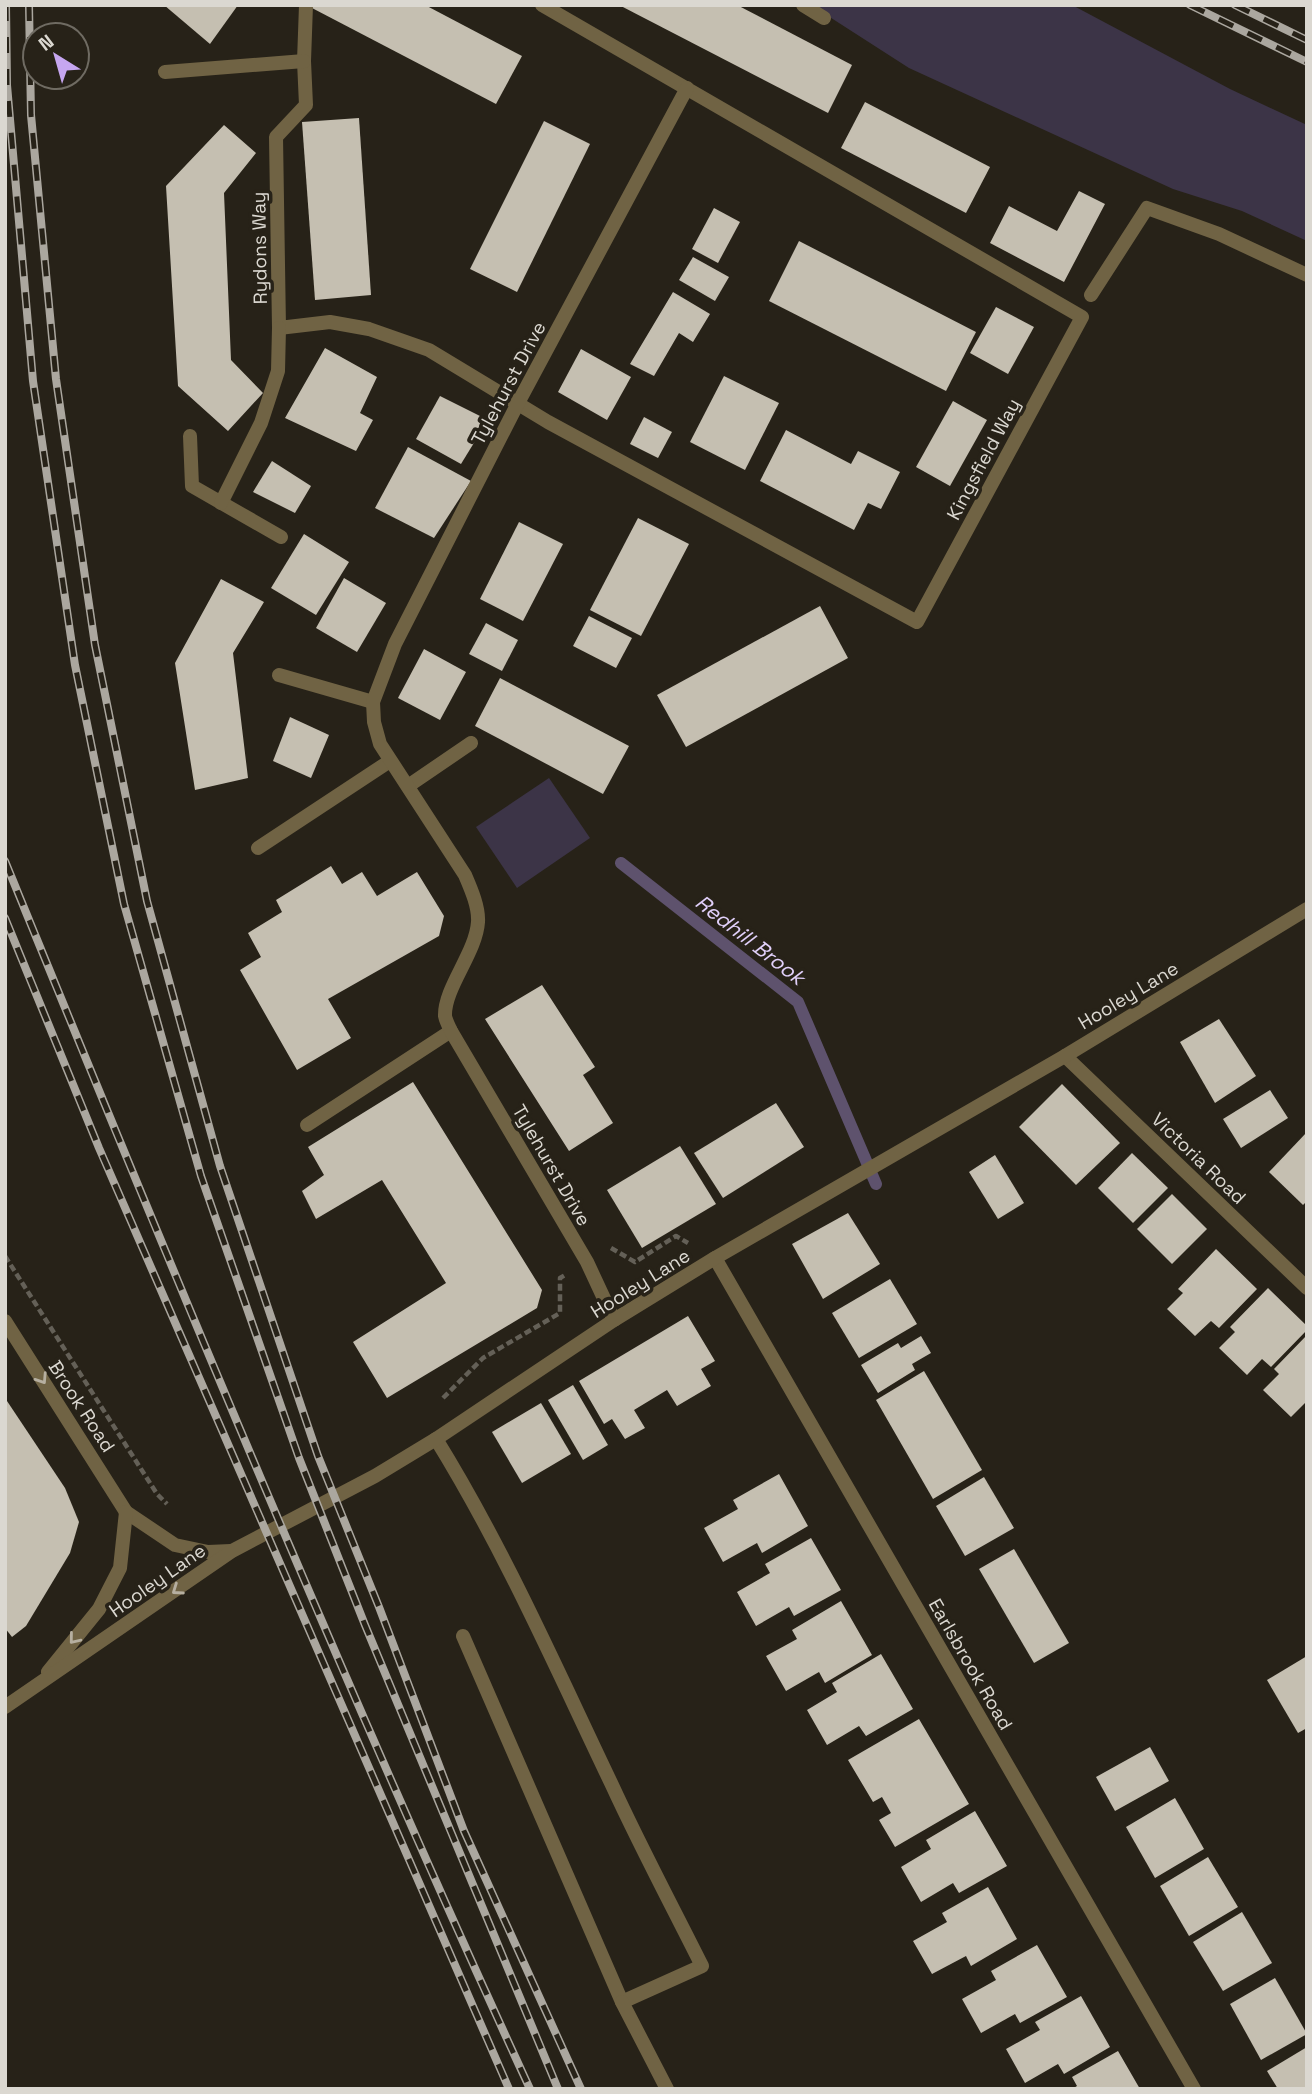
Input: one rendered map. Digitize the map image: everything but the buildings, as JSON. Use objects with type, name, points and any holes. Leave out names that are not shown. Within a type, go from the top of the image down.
[{"type":"street","name":"Rydons Way","points":[[306,5],[306,105],[276,138],[279,328],[330,322],[369,329],[429,350],[518,403]]},
{"type":"street","points":[[803,5],[824,18]]},
{"type":"street","points":[[549,7],[687,88]]},
{"type":"street","points":[[165,72],[304,61]]},
{"type":"street","name":"Kingsfield Way","points":[[518,403],[548,422],[917,622],[1082,317],[687,88]]},
{"type":"street","name":"Tylehurst Drive","points":[[614,1320],[587,1262],[445,1017],[449,998],[474,938],[478,921],[473,896],[465,875],[380,744],[374,722],[373,702],[395,644],[518,403],[687,88]]},
{"type":"street","points":[[1091,295],[1147,208],[1219,234],[1307,275]]},
{"type":"street","points":[[221,503],[261,423],[278,371],[279,328]]},
{"type":"street","points":[[190,436],[192,486],[281,537]]},
{"type":"street","points":[[279,675],[373,702]]},
{"type":"street","points":[[408,786],[471,743]]},
{"type":"street","points":[[258,848],[390,761]]},
{"type":"street","name":"Hooley Lane","points":[[5,1707],[232,1551],[376,1476],[614,1320],[715,1258],[1065,1056],[1307,909]]},
{"type":"street","points":[[307,1125],[451,1031]]},
{"type":"street","name":"Victoria Road","points":[[1065,1056],[1307,1288]]},
{"type":"street","name":"Earlsbrook Road","points":[[715,1258],[1194,2089]]},
{"type":"street","name":"Brook Road","points":[[5,1321],[126,1512],[175,1545],[208,1552],[232,1551]]},
{"type":"street","points":[[436,1439],[458,1474],[527,1606],[613,1789],[702,1966],[622,2002]]},
{"type":"street","points":[[37,1685],[99,1609],[120,1569],[126,1512]]},
{"type":"street","points":[[463,1636],[622,2002],[667,2089]]},
{"type":"path","points":[[5,1256],[157,1494],[176,1513]]},
{"type":"path","points":[[439,1402],[483,1359],[560,1313]]},
{"type":"shaded area","points":[[811,5],[1072,5],[1230,89],[1307,125],[1307,241],[1242,211],[1173,189],[909,68]]},
{"type":"shaded area","points":[[549,778],[590,838],[517,888],[476,827]]},
{"type":"waterway","name":"Redhill Brook","points":[[621,863],[798,1002],[876,1184]]},
{"type":"railway","points":[[6,5],[7,85],[33,381],[75,665],[124,904],[201,1176],[299,1458],[365,1625],[558,2089]]},
{"type":"railway","points":[[29,5],[31,115],[56,379],[95,645],[147,901],[220,1166],[318,1456],[464,1831],[581,2089]]},
{"type":"railway","points":[[1190,5],[1307,62]]},
{"type":"railway","points":[[1235,5],[1307,40]]},
{"type":"railway","points":[[5,861],[326,1632],[530,2089]]},
{"type":"railway","points":[[5,918],[99,1148],[509,2089]]}]
